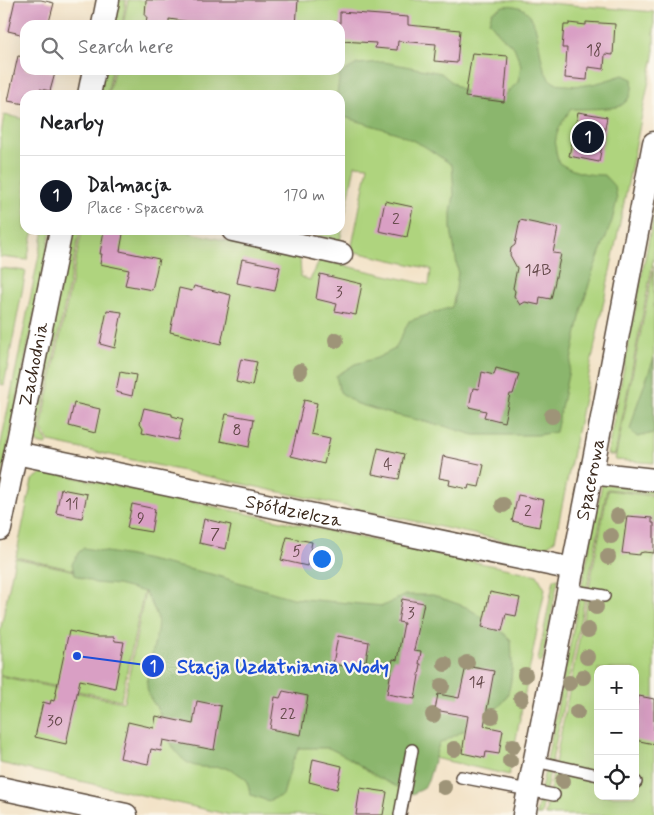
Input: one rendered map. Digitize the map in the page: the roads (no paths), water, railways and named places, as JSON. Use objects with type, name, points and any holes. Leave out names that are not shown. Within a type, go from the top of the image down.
[{"type":"street","points":[[104,20],[108,0]]},
{"type":"street","points":[[90,90],[93,75]]},
{"type":"street","name":"Spacerowa","points":[[524,815],[654,143]]},
{"type":"street","name":"Zachodnia","points":[[0,529],[61,235]]},
{"type":"street","points":[[278,235],[341,254]]},
{"type":"street","name":"Spółdzielcza","points":[[16,453],[571,579]]},
{"type":"street","points":[[591,473],[654,480]]},
{"type":"street","points":[[0,788],[126,815]]},
{"type":"lane","points":[[571,579],[604,596]]},
{"type":"lane","points":[[400,815],[412,750]]},
{"type":"lane","points":[[534,761],[594,774]]},
{"type":"lane","points":[[461,777],[554,795]]},
{"type":"place","name":"Dalmacja","points":[[588,137]]},
{"type":"place","name":"Stacja Uzdatniania Wody","points":[[77,656]]}]
